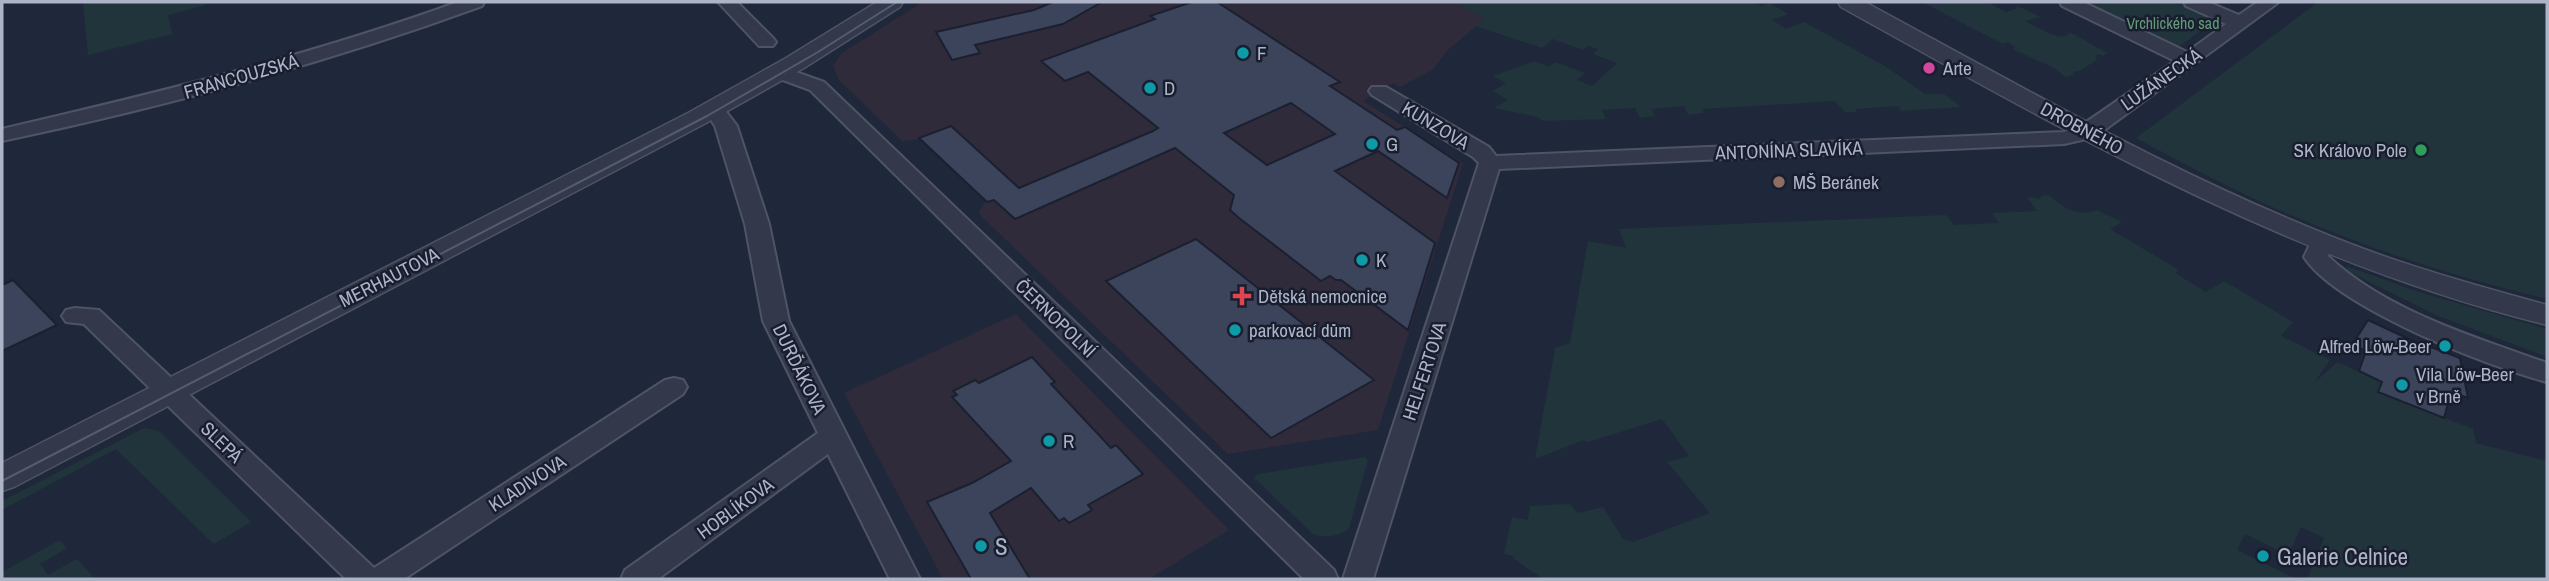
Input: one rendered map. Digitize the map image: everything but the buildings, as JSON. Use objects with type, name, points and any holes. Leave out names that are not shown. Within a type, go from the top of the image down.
[{"type":"street","name":"FRANCOUZSKÁ","points":[[2,135],[198,90],[402,30],[475,2]]},
{"type":"street","points":[[727,2],[766,42]]},
{"type":"street","name":"MERHAUTOVA","points":[[2,478],[714,109],[892,2]]},
{"type":"street","name":"DROBNÉHO","points":[[1849,2],[2186,183],[2321,243],[2412,277],[2547,315]]},
{"type":"street","points":[[2068,2],[2189,60]]},
{"type":"street","points":[[2193,2],[2240,23]]},
{"type":"street","name":"LUŽÁNECKÁ","points":[[2087,132],[2270,2]]},
{"type":"street","name":"ČERNOPOLNÍ","points":[[777,73],[817,86],[1323,579]]},
{"type":"street","name":"KUNZOVA","points":[[1379,91],[1481,152],[1490,163]]},
{"type":"street","name":"DURĎÁKOVA","points":[[714,109],[726,126],[757,224],[776,321],[905,579]]},
{"type":"street","name":"ANTONÍNA SLAVÍKA","points":[[1490,163],[2064,138],[2087,132]]},
{"type":"street","name":"HELFERTOVA","points":[[1358,579],[1490,163]]},
{"type":"street","points":[[2321,243],[2316,257],[2340,281],[2394,311],[2455,339],[2547,373]]},
{"type":"street","name":"SLEPÁ","points":[[75,316],[90,316],[365,579]]},
{"type":"street","name":"KLADIVOVA","points":[[381,579],[674,387]]},
{"type":"street","name":"HOBLÍKOVA","points":[[636,579],[833,436]]},
{"type":"shaded area","name":"Dětská nemocnice","points":[[923,2],[1453,2],[1486,18],[1449,49],[1432,70],[1400,87],[1393,83],[1363,101],[1463,163],[1378,430],[1228,454],[978,213],[986,201],[920,139],[902,141],[839,80],[833,66],[842,53]]},
{"type":"shaded area","points":[[1016,314],[1229,530],[1149,579],[943,579],[844,393]]},
{"type":"green space","points":[[83,2],[204,2],[206,5],[168,15],[172,34],[88,55]]},
{"type":"green space","points":[[1453,2],[1753,2],[1761,6],[1770,3],[1788,14],[1772,20],[1786,29],[1804,22],[1885,66],[1925,94],[1944,94],[1961,107],[1901,111],[1898,106],[1845,112],[1835,101],[1702,109],[1704,113],[1688,115],[1684,106],[1652,109],[1655,116],[1640,118],[1635,108],[1602,110],[1606,119],[1543,121],[1538,117],[1494,108],[1508,100],[1493,91],[1506,83],[1493,76],[1534,61],[1549,67],[1555,62],[1585,73],[1577,80],[1592,86],[1617,63],[1593,54],[1598,49],[1588,46],[1583,50],[1553,39],[1542,48],[1476,26],[1485,18]]},
{"type":"green space","points":[[1922,2],[1987,2],[2007,12],[2017,8],[2016,5],[2041,17],[2025,21],[2036,27],[2063,37],[2070,32],[2107,53],[2103,56],[2098,54],[2095,57],[2098,59],[2080,71],[2072,72],[2076,74],[2066,77],[2054,68],[2012,49],[2015,47],[2007,42],[2003,44]]},
{"type":"green space","name":"Vrchlického sad","points":[[2082,2],[2179,2],[2217,19],[2177,48]]},
{"type":"green space","points":[[2318,2],[2547,2],[2547,299],[2430,267],[2352,240],[2240,192],[2136,138]]},
{"type":"green space","points":[[2049,195],[2071,210],[2083,213],[2097,210],[2122,222],[2110,229],[2179,270],[2175,273],[2206,292],[2224,281],[2293,322],[2281,336],[2330,360],[2313,384],[2337,362],[2382,382],[2379,392],[2473,429],[2476,443],[2547,461],[2547,579],[2307,579],[2324,538],[2301,527],[2288,555],[2245,534],[2237,550],[2296,579],[1543,579],[1514,559],[1514,556],[1504,554],[1512,517],[1528,520],[1530,506],[1570,504],[1578,513],[1603,507],[1623,539],[1633,542],[1710,513],[1667,462],[1689,456],[1662,419],[1588,442],[1584,440],[1535,459],[1555,349],[1550,350],[1570,343],[1588,241],[1626,248],[1619,229],[1946,215],[1954,225],[1999,223],[1992,213],[2037,211],[2027,197],[2040,199]]},
{"type":"green space","points":[[2346,266],[2419,292],[2547,329],[2547,357],[2438,316],[2347,271]]},
{"type":"green space","points":[[144,428],[159,431],[251,522],[214,544],[116,449],[2,510],[2,501]]},
{"type":"green space","points":[[1365,457],[1368,460],[1349,528],[1332,536],[1313,534],[1254,478],[1258,474]]},
{"type":"green space","points":[[60,540],[67,548],[40,564],[48,575],[77,559],[95,579],[2,579],[2,572]]},
{"type":"tram line","points":[[2,481],[707,116],[818,52],[897,2]]},
{"type":"place","name":"F","points":[[1243,53]]},
{"type":"place","name":"Arte","points":[[1929,68]]},
{"type":"place","name":"D","points":[[1150,88]]},
{"type":"place","name":"G","points":[[1372,144]]},
{"type":"place","name":"SK Královo Pole","points":[[2421,150]]},
{"type":"place","name":"MŠ Beránek","points":[[1779,182]]},
{"type":"place","name":"K","points":[[1362,260]]},
{"type":"place","name":"Dětská nemocnice","points":[[1242,296]]},
{"type":"place","name":"parkovací dům","points":[[1235,330]]},
{"type":"place","name":"Alfred Löw-Beer","points":[[2445,346]]},
{"type":"place","name":"Vila Löw-Beer v Brně","points":[[2402,385]]},
{"type":"place","name":"R","points":[[1049,441]]},
{"type":"place","name":"S","points":[[981,546]]},
{"type":"place","name":"Galerie Celnice","points":[[2263,556]]}]
